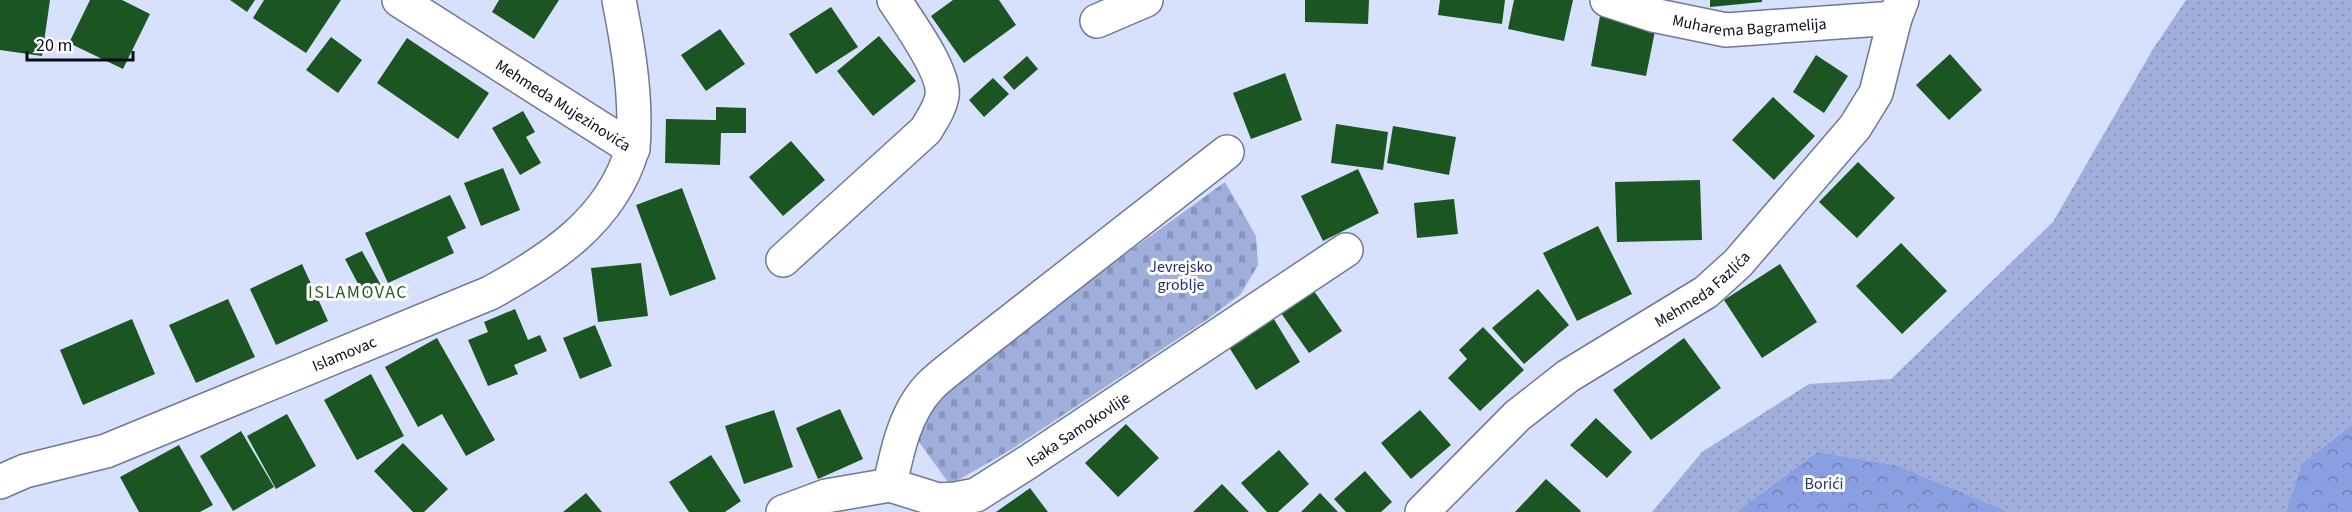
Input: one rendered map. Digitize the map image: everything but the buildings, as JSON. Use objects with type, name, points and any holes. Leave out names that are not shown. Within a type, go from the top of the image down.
[{"type":"street","name":"Mehmeda Mujezinovića","points":[[399,0],[633,149]]},
{"type":"street","name":"Mehmeda Mujezinovića","points":[[619,0],[634,90],[633,149]]},
{"type":"street","points":[[783,260],[926,130],[938,110],[943,94],[940,79],[926,50],[894,0]]},
{"type":"street","points":[[1097,21],[1146,0]]},
{"type":"street","name":"Muharema Bagramelija","points":[[1607,0],[1653,15],[1726,30],[1888,6]]},
{"type":"street","name":"Mehmeda Fazlića","points":[[1422,512],[1517,416],[1568,376],[1706,292],[1738,263],[1855,127],[1876,93],[1888,6]]},
{"type":"street","name":"Islamovac","points":[[0,482],[25,471],[106,451],[490,293],[541,265],[585,229],[616,187],[633,149]]},
{"type":"street","points":[[890,484],[898,442],[929,388],[966,356],[1227,152]]},
{"type":"street","name":"Isaka Samokovlije","points":[[783,512],[826,496],[890,484],[938,500],[956,500],[976,495],[1346,250]]},
{"type":"green space","points":[[2186,0],[2352,0],[2352,425],[2302,463],[2286,512],[2009,512],[1896,465],[1817,452],[1736,512],[1652,512],[1702,452],[1809,384],[1891,379],[2053,222],[2153,49]]},
{"type":"green space","name":"Jevrejsko groblje","points":[[1225,182],[1256,236],[1258,265],[1241,294],[1209,318],[1012,449],[950,485],[914,435],[934,396],[985,356]]},
{"type":"green space","points":[[2352,425],[2352,512],[2286,512],[2302,463]]},
{"type":"green space","name":"Borići","points":[[1817,452],[1896,465],[2009,512],[1736,512]]},
{"type":"district","name":"ISLAMOVAC","points":[[358,292]]}]
